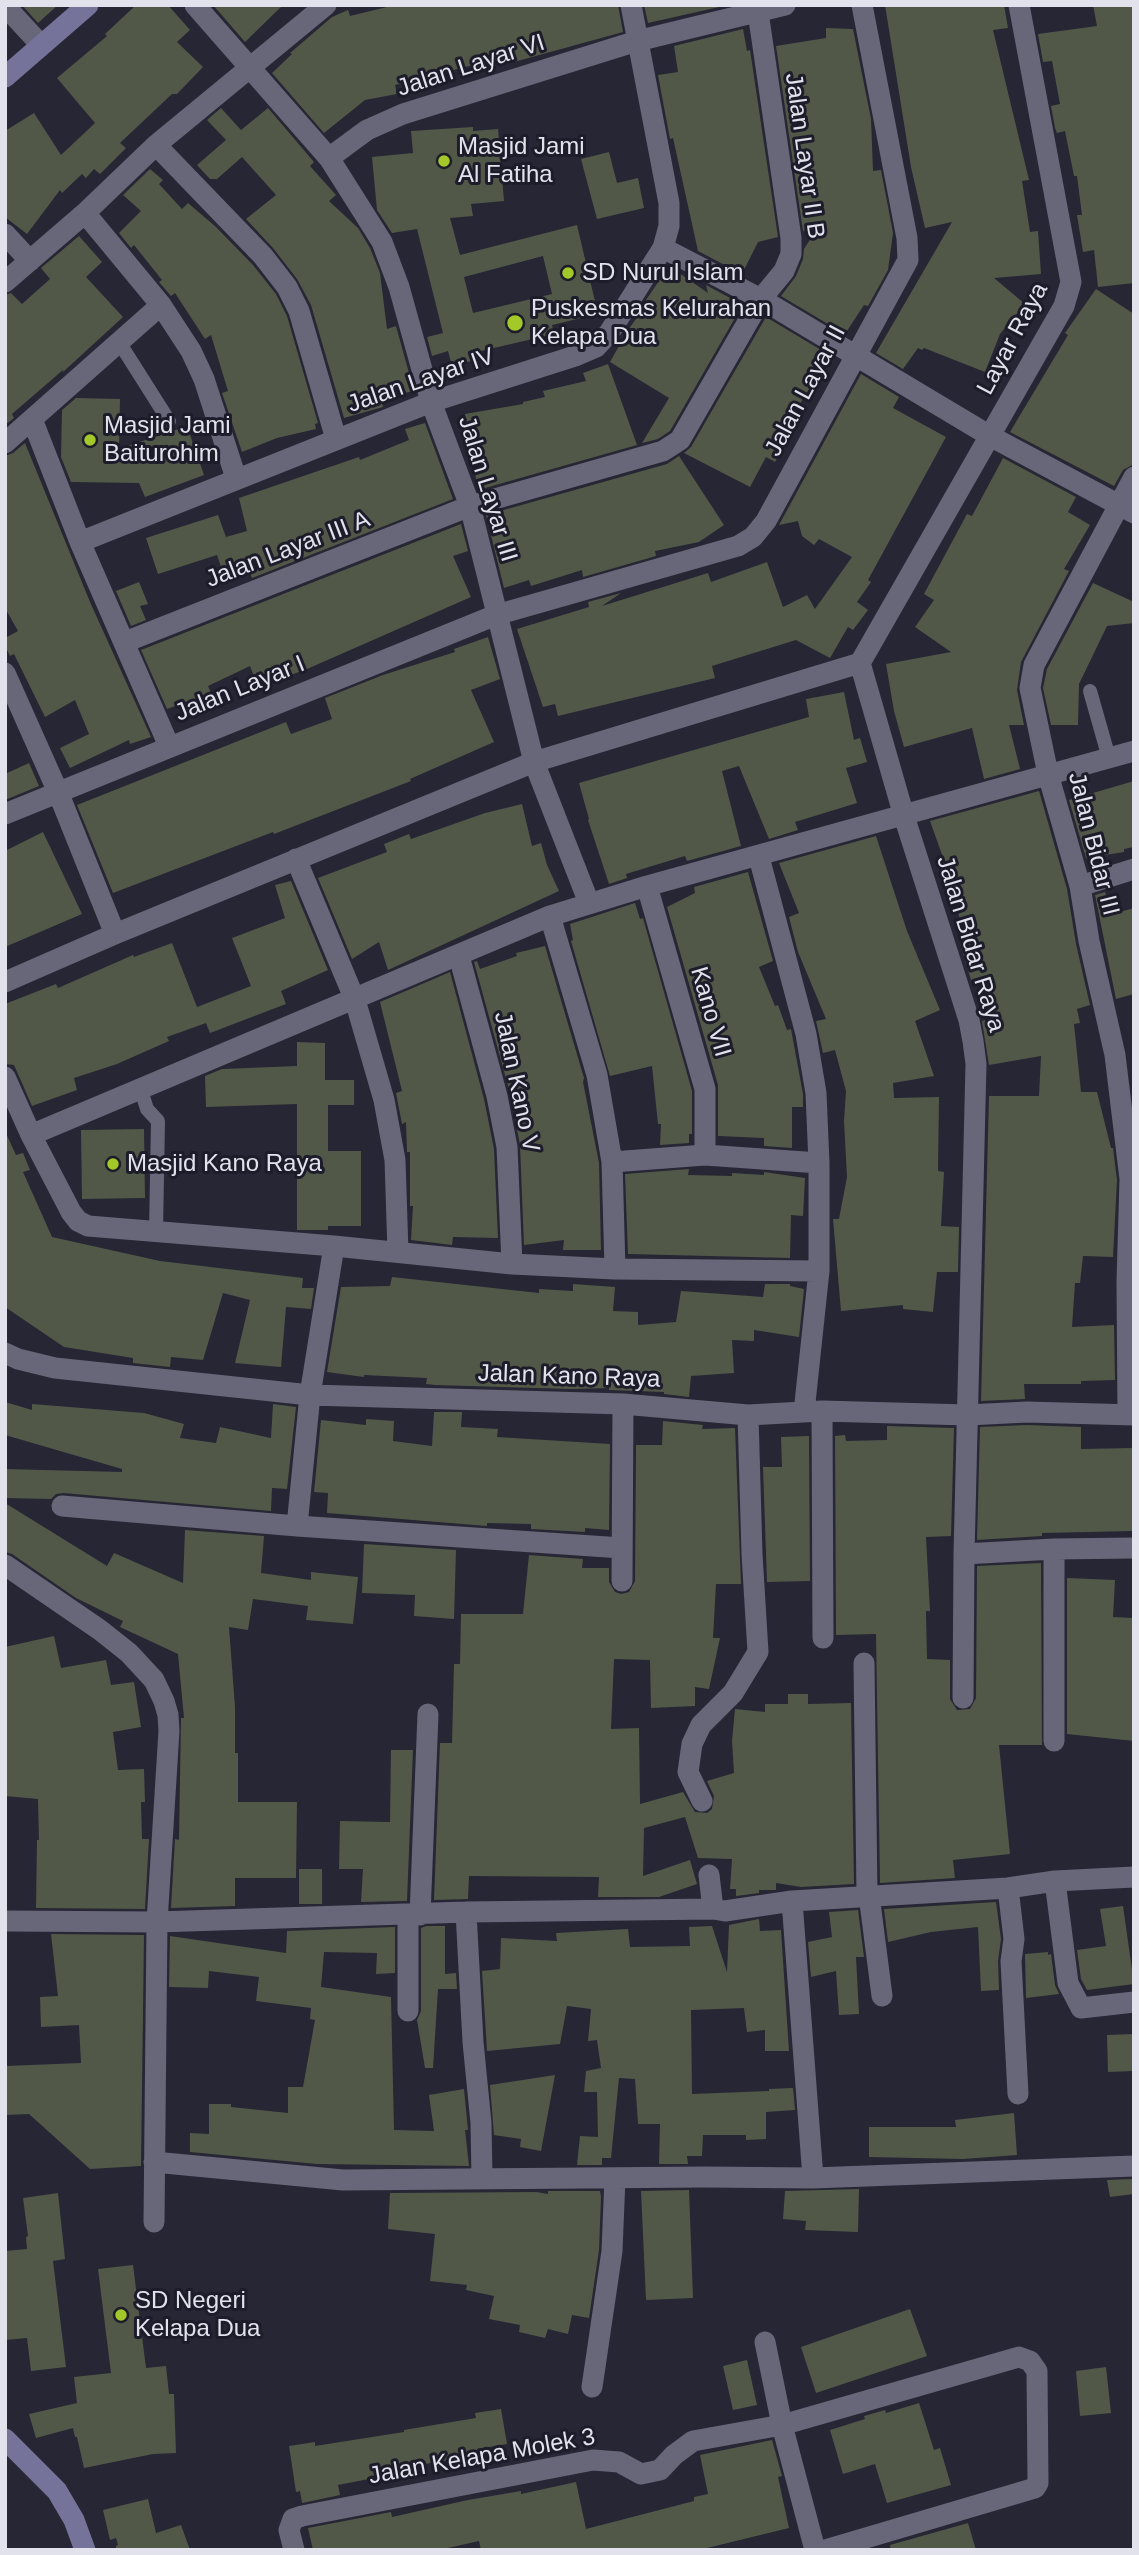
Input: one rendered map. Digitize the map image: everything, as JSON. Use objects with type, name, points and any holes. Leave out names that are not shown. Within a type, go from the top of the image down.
[{"type":"street","points":[[5,77],[88,5]]},
{"type":"street","name":"Jalan Layar III","points":[[194,5],[329,159],[382,242],[399,286],[432,402],[470,506],[534,762],[589,903]]},
{"type":"street","points":[[5,282],[85,213],[156,145],[326,5]]},
{"type":"street","name":"Jalan Layar IV","points":[[80,541],[432,402],[596,347],[609,333],[663,248],[669,226],[669,203],[631,5]]},
{"type":"street","name":"Jalan Layar VI","points":[[329,159],[368,130],[403,114],[637,41],[785,5]]},
{"type":"street","name":"Jalan Layar II","points":[[496,614],[738,547],[753,537],[766,521],[908,260],[907,238],[862,5]]},
{"type":"street","name":"Layar Raya","points":[[860,663],[1064,306],[1071,282],[1019,5]]},
{"type":"street","points":[[5,6],[41,45]]},
{"type":"street","name":"Jalan Layar II B","points":[[470,506],[673,447],[680,440],[761,299],[784,271],[791,254],[791,237],[758,12]]},
{"type":"street","points":[[156,145],[263,256],[287,287],[299,311],[336,439]]},
{"type":"street","points":[[85,213],[161,305],[198,365],[236,478]]},
{"type":"street","points":[[5,234],[30,261]]},
{"type":"street","points":[[663,248],[761,299],[990,436],[1127,509]]},
{"type":"street","points":[[5,443],[161,305]]},
{"type":"street","points":[[32,419],[80,541],[169,746]]},
{"type":"street","name":"Jalan Bidar III","points":[[1131,1415],[1132,1179],[1115,1055],[1089,942],[1080,886],[1048,774],[1030,688],[1034,665],[1127,509],[1134,477]]},
{"type":"street","name":"Jalan Layar III A","points":[[125,642],[470,506]]},
{"type":"street","name":"Jalan Layar I","points":[[5,814],[496,614]]},
{"type":"street","points":[[5,982],[534,762],[860,663]]},
{"type":"street","name":"Jalan Bidar Raya","points":[[860,663],[974,1041],[963,1698]]},
{"type":"street","points":[[5,673],[58,792],[116,934]]},
{"type":"street","points":[[31,1135],[550,916],[647,886],[1134,751]]},
{"type":"street","points":[[759,857],[806,1034],[816,1093],[819,1271],[813,1411],[823,1637]]},
{"type":"street","points":[[296,859],[355,1000],[391,1132],[395,1160],[398,1252]]},
{"type":"street","points":[[1080,886],[1134,869]]},
{"type":"street","name":"Kano VII","points":[[647,886],[705,1089],[705,1155]]},
{"type":"street","points":[[550,916],[597,1074],[612,1162],[615,1269]]},
{"type":"street","name":"Jalan Kano V","points":[[459,956],[497,1096],[507,1147],[512,1264]]},
{"type":"street","points":[[5,1077],[31,1135],[71,1212],[82,1224],[512,1264],[615,1269],[819,1271]]},
{"type":"street","points":[[612,1162],[705,1155],[819,1163]]},
{"type":"street","points":[[297,1526],[310,1395],[334,1246]]},
{"type":"street","name":"Jalan Kano Raya","points":[[5,1353],[55,1368],[310,1395],[623,1404],[748,1415],[813,1411],[1131,1415]]},
{"type":"street","points":[[622,1581],[623,1404]]},
{"type":"street","points":[[702,1801],[688,1772],[692,1744],[701,1725],[733,1693],[758,1652],[748,1415]]},
{"type":"street","points":[[62,1506],[297,1526],[622,1548]]},
{"type":"street","points":[[964,1554],[1134,1548]]},
{"type":"street","points":[[1054,1549],[1054,1741]]},
{"type":"street","points":[[5,1565],[129,1653],[159,1689],[168,1715],[157,1922],[154,2222]]},
{"type":"street","points":[[864,1663],[868,1895],[882,1996]]},
{"type":"street","points":[[408,2011],[428,1714]]},
{"type":"street","points":[[709,1875],[712,1909]]},
{"type":"street","points":[[5,1921],[157,1922],[466,1912],[725,1911],[792,1901],[1008,1888],[1055,1881],[1134,1877]]},
{"type":"street","points":[[1055,1881],[1068,1983],[1081,2008],[1134,2002]]},
{"type":"street","points":[[1008,1888],[1014,1939],[1010,1961],[1018,2094]]},
{"type":"street","points":[[792,1901],[813,2178]]},
{"type":"street","points":[[466,1912],[473,2042],[481,2123],[482,2179]]},
{"type":"street","points":[[155,2162],[343,2180],[813,2178],[1134,2166]]},
{"type":"street","points":[[592,2387],[612,2251],[615,2178]]},
{"type":"street","points":[[765,2342],[782,2425],[814,2550]]},
{"type":"street","name":"Jalan Kelapa Molek 3","points":[[294,2550],[289,2530],[293,2519],[302,2516],[593,2460],[619,2462],[641,2474],[660,2470],[693,2441],[782,2425],[1019,2357],[1030,2361],[1037,2371],[1038,2483],[1029,2490],[825,2550]]},
{"type":"street","points":[[5,2439],[57,2491],[74,2520],[85,2550]]},
{"type":"lane","points":[[119,342],[169,421]]},
{"type":"lane","points":[[1090,691],[1109,758]]},
{"type":"lane","points":[[141,1090],[147,1109],[158,1122],[156,1232]]},
{"type":"building","points":[[22,5],[58,5],[38,23]]},
{"type":"building","points":[[136,5],[168,5],[190,30],[177,42],[203,67],[177,94],[172,94],[120,143],[126,148],[100,174],[94,169],[86,178],[82,174],[62,193],[60,190],[27,234],[5,217],[5,131],[34,113],[61,155],[95,123],[57,78],[107,36],[105,34]]},
{"type":"building","points":[[213,5],[283,5],[245,42]]},
{"type":"building","points":[[395,5],[618,5],[623,32],[503,65],[500,58],[395,85],[397,94],[365,100],[324,133],[272,73],[292,54],[290,53],[332,17],[348,10],[350,16]]},
{"type":"building","points":[[644,5],[728,5],[648,23]]},
{"type":"building","points":[[885,5],[1004,5],[1008,28],[993,30],[1029,180],[1022,181],[1030,232],[1038,231],[1041,274],[994,278],[1025,304],[1000,334],[985,372],[924,348],[918,348],[903,369],[876,353],[952,222],[925,228],[911,167]]},
{"type":"building","points":[[1093,5],[1134,5],[1134,283],[1098,287],[1094,250],[1083,252],[1077,215],[1082,215],[1077,176],[1074,176],[1065,131],[1057,133],[1055,128],[1051,106],[1060,104],[1052,61],[1043,62],[1038,34],[1097,26]]},
{"type":"building","points":[[826,28],[853,29],[871,119],[873,171],[881,170],[893,233],[888,270],[868,306],[864,305],[843,333],[781,296],[796,276],[804,249],[818,227],[803,231],[776,46],[826,38]]},
{"type":"building","points":[[743,29],[747,51],[750,50],[778,237],[758,242],[742,274],[698,251],[673,138],[670,139],[658,75],[678,72],[674,46]]},
{"type":"building","points":[[221,108],[241,130],[268,108],[314,162],[310,166],[336,195],[329,201],[358,228],[370,248],[380,273],[387,329],[396,326],[414,391],[381,398],[383,407],[344,418],[311,305],[297,279],[246,219],[276,195],[242,157],[217,179],[210,179],[197,165],[226,140],[207,120]]},
{"type":"building","points":[[473,127],[473,131],[498,129],[504,201],[471,204],[473,216],[450,218],[460,255],[577,225],[598,314],[552,325],[554,334],[481,351],[483,358],[452,366],[448,351],[432,356],[427,337],[443,333],[417,229],[392,233],[377,210],[372,157],[413,153],[411,131]],"holes":[[[543,256],[552,294],[473,313],[464,277]]]},
{"type":"building","points":[[609,152],[617,183],[638,178],[644,208],[597,219],[581,159]]},
{"type":"building","points":[[150,169],[163,180],[159,184],[182,209],[188,203],[216,227],[253,265],[276,294],[287,316],[318,423],[315,424],[316,429],[277,438],[242,452],[222,393],[228,391],[211,335],[205,339],[175,293],[171,296],[159,282],[162,280],[134,245],[131,248],[119,233],[141,211],[123,195]]},
{"type":"building","points":[[79,236],[102,262],[86,277],[123,317],[12,414],[14,418],[5,425],[5,295],[11,293],[22,304],[50,279],[41,268]]},
{"type":"building","points":[[669,266],[708,293],[706,285],[730,298],[728,303],[739,311],[670,431],[658,439],[642,443],[669,398],[610,362]]},
{"type":"building","points":[[1096,289],[1134,314],[1134,464],[1123,470],[1114,486],[1010,432],[1068,335],[1065,333]]},
{"type":"building","points":[[766,317],[831,356],[788,422],[794,426],[775,462],[766,457],[750,487],[684,453],[691,447]]},
{"type":"building","points":[[608,364],[637,445],[478,490],[465,414],[523,404],[545,397],[543,391],[586,381],[583,373]]},
{"type":"building","points":[[861,374],[899,397],[893,408],[946,437],[868,580],[871,582],[857,602],[868,610],[853,630],[848,627],[830,658],[796,640],[712,666],[715,678],[558,716],[555,704],[543,707],[517,629],[589,607],[588,602],[621,593],[602,606],[708,573],[711,582],[767,562],[783,607],[807,595],[815,609],[852,557],[819,539],[814,545],[802,536],[798,521],[779,525]]},
{"type":"building","points":[[76,398],[120,399],[119,449],[187,426],[204,475],[145,497],[139,483],[71,482],[61,457],[62,410]]},
{"type":"building","points":[[425,423],[453,499],[252,578],[246,562],[222,570],[217,555],[158,574],[146,538],[218,515],[226,537],[247,531],[239,498],[359,457],[360,460],[409,440],[405,429]]},
{"type":"building","points":[[25,443],[90,602],[151,737],[130,744],[129,740],[70,768],[60,748],[89,734],[75,700],[45,717],[14,654],[10,656],[5,646],[5,638],[18,631],[5,608],[5,456]]},
{"type":"building","points":[[679,456],[724,525],[699,542],[655,551],[656,556],[583,577],[582,570],[531,586],[529,580],[504,588],[486,515],[667,464]]},
{"type":"building","points":[[1003,458],[1076,497],[1068,512],[1090,525],[1064,569],[1069,571],[1021,662],[1017,690],[1024,725],[1009,725],[1020,769],[984,779],[972,728],[904,747],[894,711],[886,664],[951,652],[915,627],[934,600],[924,594],[967,514],[972,516]]},
{"type":"building","points":[[461,524],[468,551],[453,556],[471,597],[307,669],[258,687],[250,666],[208,686],[211,693],[167,709],[141,650]]},
{"type":"building","points":[[139,582],[148,604],[140,606],[146,620],[131,626],[116,591]]},
{"type":"building","points":[[1093,583],[1134,602],[1134,623],[1107,626],[1079,684],[1078,725],[1051,725],[1043,688],[1047,669]]},
{"type":"building","points":[[488,637],[500,679],[471,690],[494,742],[410,779],[411,781],[113,893],[77,805],[286,722],[291,734],[332,719],[325,698],[383,675],[455,652],[454,649]]},
{"type":"building","points":[[844,692],[854,740],[860,738],[867,762],[846,768],[857,803],[795,822],[798,830],[769,839],[739,766],[722,771],[741,846],[687,861],[685,856],[626,874],[627,878],[609,884],[579,783],[809,717],[806,699]]},
{"type":"building","points":[[29,763],[39,786],[5,800],[5,774]]},
{"type":"building","points":[[1134,781],[1134,847],[1124,849],[1124,852],[1086,858],[1069,800]]},
{"type":"building","points":[[1039,791],[1067,889],[1090,1005],[1077,1009],[1080,1023],[1074,1024],[1081,1092],[1097,1092],[1113,1148],[1117,1180],[1113,1257],[1083,1256],[1080,1283],[1075,1283],[1072,1327],[1114,1325],[1115,1380],[1081,1381],[1081,1384],[1024,1384],[1025,1399],[981,1401],[989,1096],[1039,1096],[1041,1056],[989,1065],[982,1021],[988,1020],[980,978],[971,980],[960,944],[966,942],[945,863],[930,821]]},
{"type":"building","points":[[522,804],[532,846],[541,843],[547,865],[559,891],[388,970],[379,942],[352,959],[318,878],[387,852],[384,844],[409,834],[411,839],[485,813]]},
{"type":"building","points":[[43,832],[82,914],[5,947],[5,851]]},
{"type":"building","points":[[876,836],[907,931],[940,1010],[915,1021],[934,1076],[893,1083],[894,1098],[939,1097],[938,1171],[944,1172],[941,1226],[959,1227],[958,1272],[937,1272],[933,1312],[903,1309],[903,1305],[841,1311],[833,1219],[839,1219],[847,1177],[844,1121],[846,1091],[835,1050],[823,1053],[816,1021],[826,1019],[798,952],[789,917],[799,913],[779,863]]},
{"type":"building","points":[[748,872],[773,961],[759,967],[787,1030],[791,1029],[803,1094],[803,1107],[792,1107],[792,1148],[764,1146],[764,1138],[718,1136],[718,1085],[667,907],[695,893],[694,887]]},
{"type":"building","points":[[291,881],[328,970],[281,991],[286,1004],[210,1033],[206,1023],[167,1037],[169,1041],[117,1064],[74,1078],[77,1090],[32,1106],[14,1065],[5,1064],[5,1004],[56,984],[58,988],[133,955],[134,957],[172,943],[197,1007],[251,986],[232,938],[285,918],[275,885]]},
{"type":"building","points":[[1105,892],[1113,914],[1134,908],[1134,994],[1116,999],[1095,895]]},
{"type":"building","points":[[635,903],[640,919],[643,918],[692,1091],[692,1134],[689,1134],[689,1143],[660,1145],[661,1124],[658,1124],[652,1066],[610,1076],[571,941],[570,924]]},
{"type":"building","points":[[545,946],[584,1078],[599,1163],[601,1250],[563,1250],[564,1240],[524,1245],[520,1145],[510,1093],[474,962],[477,961],[480,969],[517,956],[516,953]]},
{"type":"building","points":[[450,972],[484,1099],[494,1149],[498,1238],[453,1237],[452,1245],[411,1240],[413,1206],[410,1206],[410,1152],[407,1152],[406,1122],[402,1124],[396,1093],[402,1091],[380,1002]]},
{"type":"building","points":[[297,1042],[325,1043],[325,1080],[354,1080],[354,1105],[328,1105],[328,1151],[361,1151],[361,1226],[297,1230],[297,1104],[206,1107],[205,1076],[222,1069],[297,1066]]},
{"type":"building","name":"Masjid Kano Raya","points":[[144,1129],[145,1198],[82,1199],[81,1130]]},
{"type":"building","points":[[5,1131],[16,1155],[23,1153],[30,1170],[23,1172],[52,1237],[160,1261],[303,1278],[302,1288],[314,1288],[311,1309],[286,1307],[281,1367],[235,1363],[250,1300],[223,1293],[203,1360],[171,1357],[170,1367],[133,1363],[133,1358],[64,1347],[5,1307]]},
{"type":"building","points":[[689,1169],[688,1175],[764,1175],[764,1172],[805,1178],[803,1216],[791,1215],[790,1258],[628,1254],[625,1174]]},
{"type":"building","points":[[392,1277],[539,1293],[539,1289],[573,1291],[573,1284],[615,1287],[613,1311],[638,1312],[638,1325],[676,1322],[681,1291],[763,1297],[765,1284],[790,1284],[804,1289],[799,1337],[754,1330],[754,1341],[732,1340],[734,1373],[691,1376],[689,1397],[664,1392],[609,1388],[435,1385],[426,1384],[427,1378],[364,1377],[327,1372],[341,1287],[390,1286]]},
{"type":"building","points":[[5,1402],[32,1410],[32,1404],[144,1413],[184,1424],[180,1438],[216,1443],[220,1427],[271,1438],[273,1404],[296,1407],[287,1489],[272,1488],[271,1511],[63,1493],[56,1494],[51,1499],[5,1498],[5,1469],[122,1472],[122,1469],[5,1435]]},
{"type":"building","points":[[434,1412],[462,1412],[461,1427],[498,1429],[497,1437],[610,1444],[609,1530],[585,1528],[585,1532],[531,1529],[531,1524],[487,1523],[487,1526],[327,1513],[328,1493],[314,1492],[321,1420],[366,1425],[366,1419],[394,1421],[393,1441],[432,1446]]},
{"type":"building","points":[[663,1421],[703,1425],[702,1429],[735,1428],[741,1584],[716,1584],[713,1638],[720,1638],[709,1689],[695,1687],[695,1706],[651,1708],[650,1660],[614,1659],[611,1729],[639,1728],[640,1804],[683,1792],[695,1812],[707,1813],[712,1809],[714,1796],[707,1781],[734,1773],[732,1741],[735,1709],[765,1712],[765,1704],[788,1704],[788,1694],[808,1694],[808,1704],[851,1703],[854,1884],[801,1887],[776,1883],[776,1890],[759,1890],[759,1893],[736,1896],[736,1889],[730,1889],[732,1859],[698,1858],[685,1817],[644,1828],[643,1876],[690,1860],[697,1884],[659,1897],[598,1897],[599,1877],[469,1876],[468,1899],[434,1900],[440,1743],[452,1743],[454,1664],[460,1664],[461,1614],[523,1614],[529,1555],[583,1559],[582,1568],[609,1568],[609,1582],[615,1592],[629,1592],[635,1581],[636,1445],[662,1445]]},
{"type":"building","points":[[887,1426],[954,1428],[951,1536],[926,1537],[930,1611],[926,1611],[927,1659],[950,1660],[950,1699],[957,1710],[970,1709],[976,1698],[977,1566],[1041,1563],[1042,1745],[999,1745],[1010,1854],[953,1860],[955,1878],[880,1883],[876,1634],[836,1635],[835,1436],[845,1435],[846,1441],[887,1440]]},
{"type":"building","points":[[980,1427],[1081,1427],[1081,1449],[1134,1448],[1134,1531],[1042,1533],[1042,1536],[977,1540]]},
{"type":"building","points":[[809,1436],[810,1581],[767,1582],[763,1467],[782,1467],[781,1437]]},
{"type":"building","points":[[5,1503],[107,1566],[114,1553],[183,1583],[185,1530],[264,1536],[261,1573],[311,1580],[311,1572],[358,1577],[353,1624],[306,1620],[308,1606],[253,1599],[248,1630],[229,1627],[235,1707],[235,1753],[238,1753],[238,1802],[297,1802],[296,1878],[235,1878],[235,1906],[171,1908],[175,1839],[179,1840],[181,1718],[184,1718],[178,1654],[120,1627],[123,1621],[76,1598],[12,1554],[5,1552]]},
{"type":"building","points":[[364,1544],[456,1550],[454,1619],[414,1616],[415,1595],[362,1593]]},
{"type":"building","points":[[1067,1578],[1115,1580],[1113,1617],[1134,1618],[1134,1741],[1067,1734]]},
{"type":"building","points":[[54,1636],[61,1668],[106,1660],[111,1685],[134,1682],[141,1727],[113,1732],[118,1770],[144,1769],[142,1839],[149,1839],[145,1909],[36,1908],[38,1799],[5,1796],[5,1647]]},
{"type":"building","points":[[391,1750],[413,1750],[407,1901],[361,1902],[363,1869],[339,1869],[340,1821],[390,1822]]},
{"type":"building","points":[[299,1869],[322,1869],[322,1904],[299,1904]]},
{"type":"building","points":[[996,1902],[1001,1939],[998,1961],[999,1990],[981,1991],[978,1927],[931,1932],[888,1942],[884,1909]]},
{"type":"building","points":[[1123,1906],[1134,1984],[1087,1990],[1081,1979],[1077,1950],[1106,1946],[1100,1909]]},
{"type":"building","points":[[858,1910],[864,1957],[856,1957],[859,2014],[839,2015],[836,1971],[811,1977],[808,1942],[832,1937],[829,1912]]},
{"type":"building","points":[[759,1919],[760,1931],[781,1930],[789,2051],[765,2051],[765,2030],[747,2032],[744,2008],[691,2010],[692,2094],[793,2088],[795,2110],[766,2112],[766,2139],[746,2140],[746,2135],[703,2135],[702,2156],[687,2156],[688,2164],[659,2164],[660,2124],[638,2124],[635,2079],[619,2078],[611,2158],[602,2158],[602,2165],[577,2165],[580,2136],[598,2137],[597,2092],[584,2092],[586,2071],[601,2068],[597,2040],[588,2041],[591,2009],[567,2006],[560,2044],[487,2051],[482,1971],[500,1969],[501,1938],[557,1941],[556,1933],[628,1929],[630,1947],[690,1946],[689,1927],[712,1926],[727,1972],[729,1925]]},
{"type":"building","points":[[445,1926],[445,1974],[456,1973],[457,1989],[438,1989],[433,2068],[425,2068],[417,2020],[421,2011],[421,1928]]},
{"type":"building","points":[[395,1927],[395,1973],[376,1974],[377,1953],[324,1952],[321,1987],[391,1997],[394,2130],[434,2131],[429,2095],[464,2089],[469,2166],[317,2164],[190,2152],[190,2133],[209,2134],[209,2104],[231,2104],[231,2107],[288,2113],[288,2087],[303,2087],[315,2020],[310,2019],[311,2008],[256,2001],[259,1977],[209,1971],[208,1988],[169,1987],[170,1936],[286,1953],[287,1931]]},
{"type":"building","points":[[51,1934],[144,1935],[141,2166],[90,2169],[29,2114],[5,2115],[5,2066],[81,2063],[79,2025],[41,2027],[40,1997],[58,1996]]},
{"type":"building","points":[[1048,1952],[1048,1955],[1051,1954],[1055,1985],[1059,1994],[1026,1998],[1025,1954]]},
{"type":"building","points":[[1134,2034],[1134,2071],[1108,2072],[1107,2035]]},
{"type":"building","points":[[555,2075],[541,2151],[520,2147],[521,2139],[494,2135],[490,2085]]},
{"type":"building","points":[[1014,2113],[1017,2155],[963,2159],[869,2157],[869,2127],[956,2127],[955,2120]]},
{"type":"building","points":[[1132,2179],[1134,2194],[1110,2197],[1107,2180]]},
{"type":"building","points":[[859,2189],[858,2232],[805,2230],[806,2221],[783,2219],[785,2191]]},
{"type":"building","points":[[689,2190],[693,2298],[646,2300],[641,2191]]},
{"type":"building","points":[[548,2191],[600,2191],[601,2197],[599,2250],[589,2318],[572,2315],[568,2334],[548,2329],[545,2338],[519,2332],[520,2325],[489,2319],[494,2296],[466,2290],[467,2285],[430,2281],[435,2234],[388,2229],[390,2193],[548,2194]]},
{"type":"building","points":[[58,2193],[65,2259],[53,2261],[66,2367],[31,2371],[27,2338],[5,2340],[5,2251],[27,2249],[23,2198]]},
{"type":"building","points":[[133,2265],[146,2368],[166,2366],[169,2394],[174,2394],[176,2453],[153,2454],[84,2468],[73,2428],[36,2438],[29,2414],[77,2403],[74,2377],[111,2373],[98,2269]]},
{"type":"building","points":[[910,2309],[927,2356],[816,2393],[801,2347]]},
{"type":"building","points":[[747,2360],[757,2405],[733,2410],[723,2366]]},
{"type":"building","points":[[1106,2367],[1111,2413],[1080,2416],[1076,2371]]},
{"type":"building","points":[[919,2403],[934,2450],[940,2448],[951,2485],[887,2503],[875,2464],[843,2474],[830,2430],[865,2419],[864,2416],[885,2410],[886,2413]]},
{"type":"building","points":[[501,2409],[507,2444],[477,2449],[478,2455],[378,2472],[379,2477],[338,2485],[340,2495],[302,2503],[300,2491],[296,2492],[289,2446],[315,2442],[315,2446],[404,2432],[476,2418],[475,2413]]},
{"type":"building","points":[[772,2440],[782,2476],[778,2477],[789,2528],[699,2550],[481,2550],[479,2541],[439,2550],[313,2550],[308,2528],[391,2512],[392,2517],[468,2500],[521,2491],[521,2494],[576,2482],[586,2529],[694,2501],[694,2497],[708,2494],[700,2455]]},
{"type":"building","points":[[148,2499],[156,2533],[181,2525],[190,2550],[116,2550],[116,2538],[110,2540],[103,2510]]},
{"type":"building","points":[[968,2523],[976,2550],[891,2550],[890,2545]]},
{"type":"place","name":"Masjid Jami Al Fatiha","points":[[444,161]]},
{"type":"place","name":"SD Nurul Islam","points":[[568,273]]},
{"type":"place","name":"Puskesmas Kelurahan Kelapa Dua","points":[[515,323]]},
{"type":"place","name":"Masjid Jami Baiturohim","points":[[90,440]]},
{"type":"place","name":"Masjid Kano Raya","points":[[113,1164]]},
{"type":"place","name":"SD Negeri Kelapa Dua","points":[[121,2315]]}]
